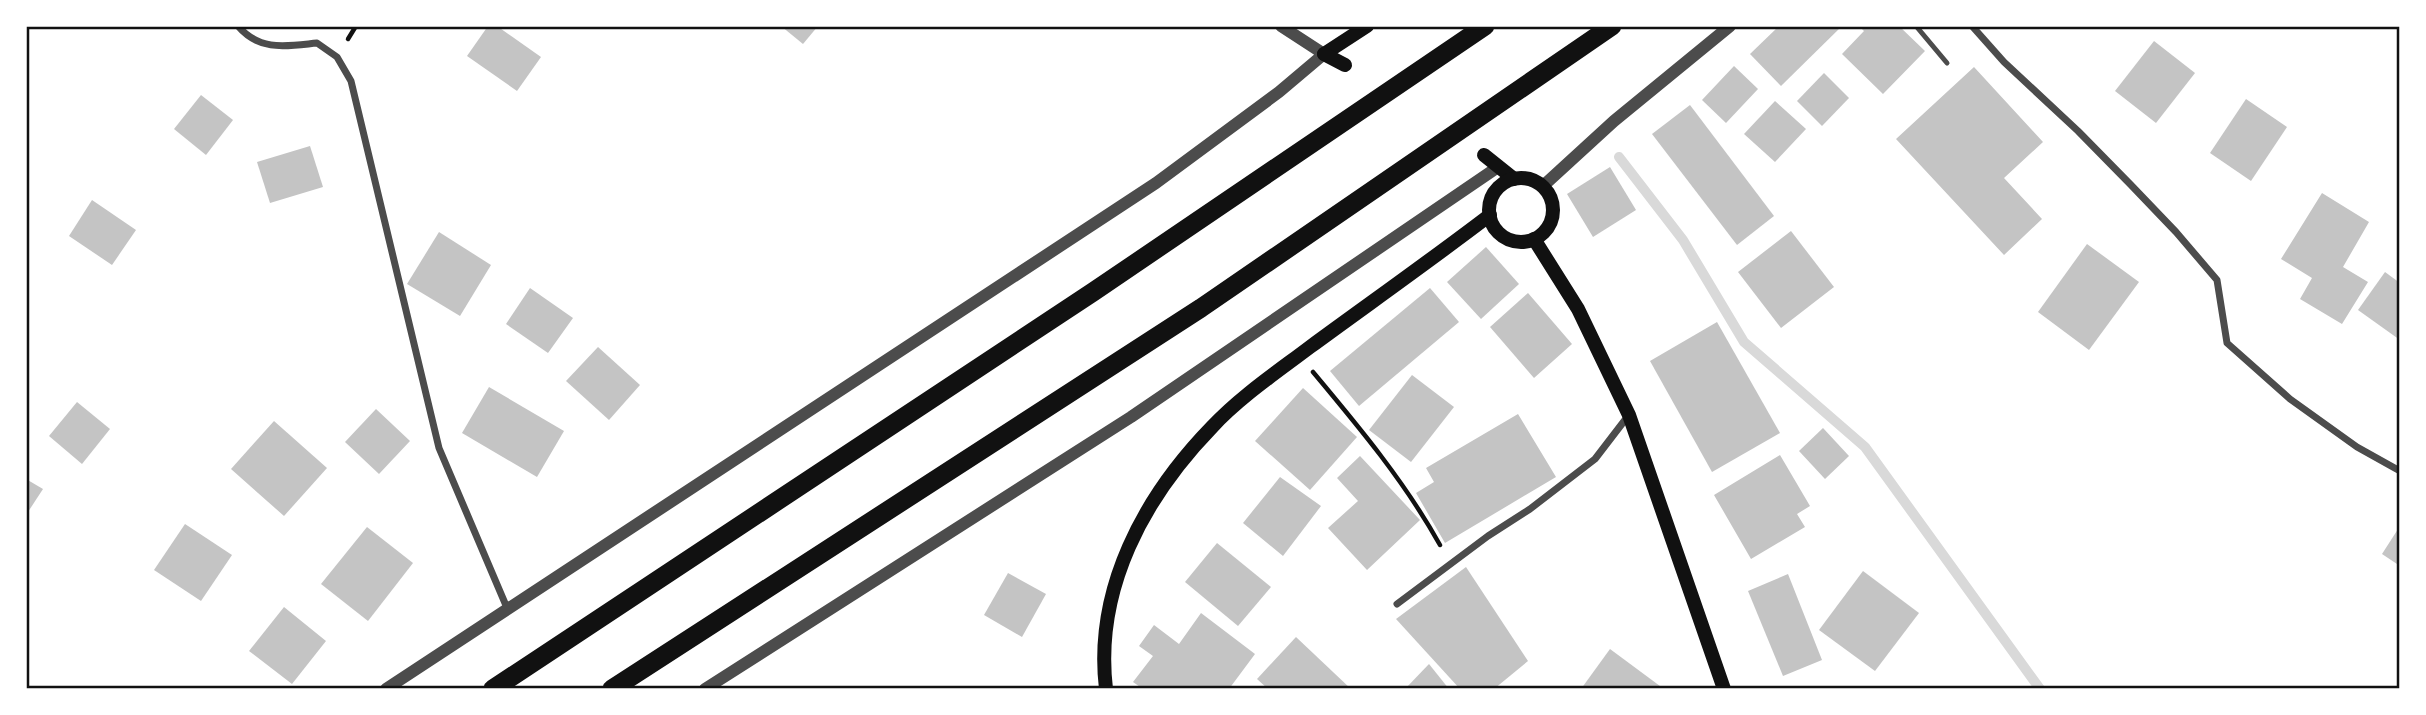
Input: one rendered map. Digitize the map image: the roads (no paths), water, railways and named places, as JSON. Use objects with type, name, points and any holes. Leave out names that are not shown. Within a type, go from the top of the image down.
[{"type":"highway","points":[[493,689],[1093,292],[1485,26]]},
{"type":"highway","points":[[612,689],[1201,308],[1612,26]]},
{"type":"main road","points":[[1345,65],[1324,54],[1367,26]]},
{"type":"main road","points":[[1484,155],[1514,179]]},
{"type":"main road","points":[[1524,178],[1542,186],[1553,204],[1549,225],[1534,239],[1524,242],[1503,236],[1496,229],[1490,215],[1491,199],[1496,190],[1514,179],[1524,178]]},
{"type":"main road","points":[[1106,689],[1105,636],[1120,567],[1139,523],[1164,486],[1212,427],[1298,356],[1490,215]]},
{"type":"main road","points":[[1534,239],[1578,309],[1629,415],[1724,689]]},
{"type":"street","points":[[238,26],[248,38],[276,47],[317,43],[337,57],[351,81],[439,448],[507,608]]},
{"type":"street","points":[[386,689],[1156,183],[1279,92],[1324,54],[1281,26]]},
{"type":"street","points":[[1542,186],[1614,121],[1730,26]]},
{"type":"street","points":[[1972,26],[2004,62],[2078,131],[2149,204],[2217,280],[2227,343],[2290,400],[2357,447],[2400,471]]},
{"type":"street","points":[[705,689],[1131,417],[1498,167]]},
{"type":"street","points":[[1397,604],[1595,459],[1629,415]]},
{"type":"lane","points":[[1916,26],[1947,62]]},
{"type":"waterway","points":[[1619,157],[1683,240],[1744,342],[1865,447],[2040,689]]}]
